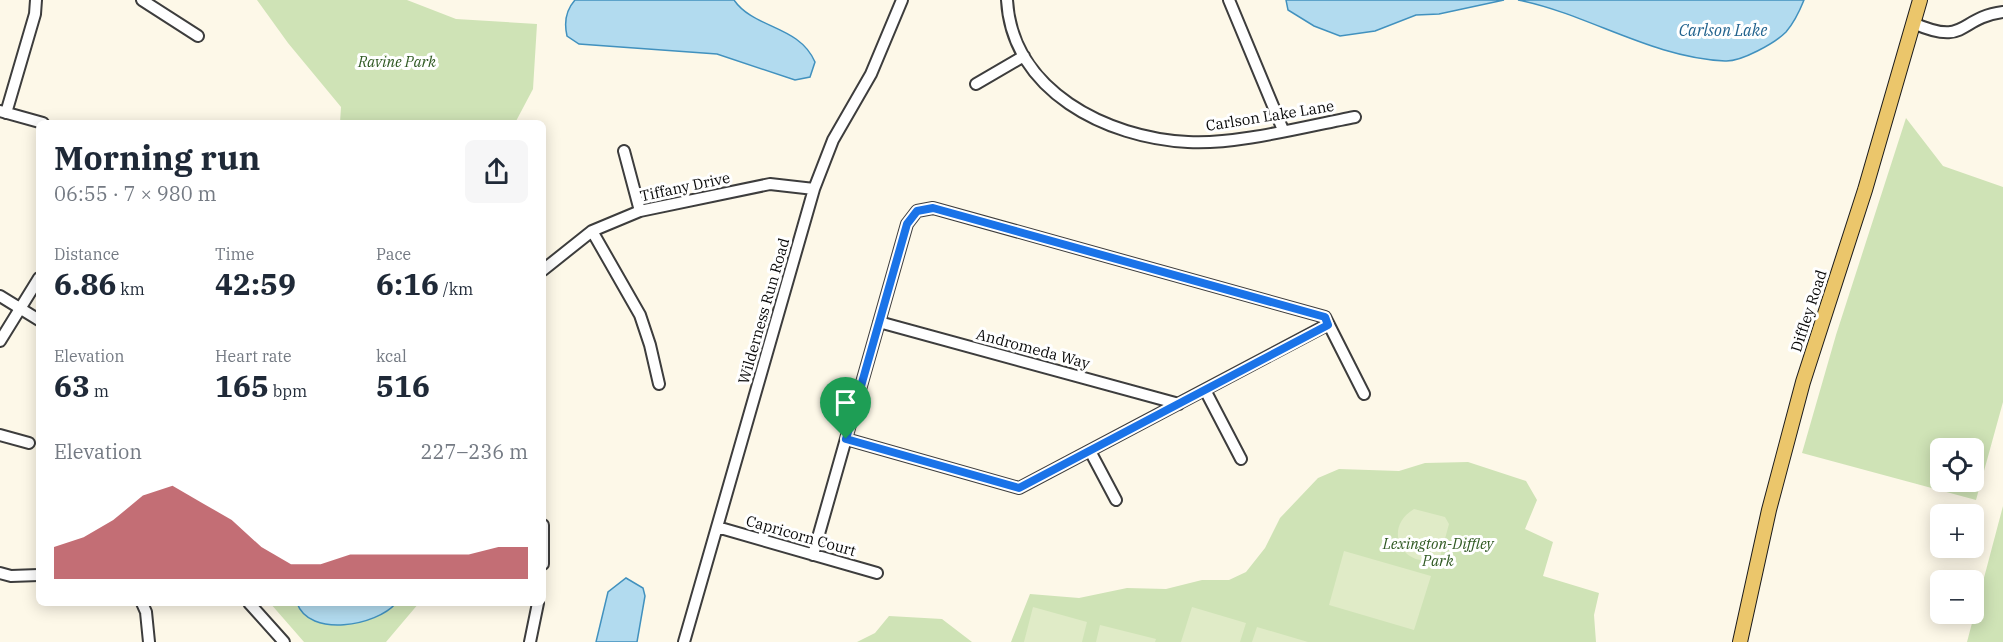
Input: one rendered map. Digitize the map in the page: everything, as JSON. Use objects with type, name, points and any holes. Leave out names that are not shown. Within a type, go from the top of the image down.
[{"type":"main road","name":"Diffley Road","points":[[1741,640],[1769,510],[1803,382],[1865,190],[1920,0]]},
{"type":"street","points":[[36,0],[35,14],[3,112],[36,121]]},
{"type":"street","points":[[142,0],[198,36]]},
{"type":"street","name":"Wilderness Run Road","points":[[684,642],[814,189],[833,140],[871,74],[902,0]]},
{"type":"street","name":"Carlson Lake Lane","points":[[1007,0],[1014,33],[1024,56],[1043,83],[1063,101],[1087,116],[1113,126],[1160,139],[1189,142],[1215,141],[1355,117]]},
{"type":"street","points":[[1229,0],[1231,10],[1283,130]]},
{"type":"street","points":[[1913,23],[1935,33],[1948,34],[1988,15],[2003,12]]},
{"type":"street","points":[[976,84],[1024,56]]},
{"type":"street","points":[[624,151],[640,211]]},
{"type":"street","name":"Tiffany Drive","points":[[546,268],[592,231],[640,211],[770,184],[814,189]]},
{"type":"street","points":[[813,555],[907,224],[917,211],[933,208],[1325,317],[1364,394]]},
{"type":"street","points":[[592,231],[640,315],[659,384]]},
{"type":"street","points":[[0,341],[36,282]]},
{"type":"street","points":[[0,296],[20,306],[36,318]]},
{"type":"street","name":"Andromeda Way","points":[[879,322],[1179,404]]},
{"type":"street","points":[[846,439],[1019,488],[1328,325]]},
{"type":"street","points":[[1205,390],[1241,459]]},
{"type":"street","points":[[0,435],[29,443]]},
{"type":"street","points":[[1090,451],[1116,500]]},
{"type":"street","name":"Capricorn Court","points":[[717,527],[877,573]]},
{"type":"street","points":[[0,573],[11,576],[36,575]]},
{"type":"street","points":[[143,606],[149,642]]},
{"type":"street","points":[[252,606],[284,642]]},
{"type":"street","points":[[530,642],[537,606]]},
{"type":"green space","name":"Ravine Park","points":[[257,0],[407,0],[456,19],[537,24],[533,89],[517,120],[340,120],[341,107],[288,43]]},
{"type":"green space","points":[[1906,118],[1943,166],[2003,187],[2003,402],[1984,471],[1984,438],[1930,438],[1930,488],[1802,453],[1836,335]]},
{"type":"green space","name":"Lexington-Diffley Park","points":[[1468,462],[1526,481],[1537,500],[1525,529],[1553,542],[1543,576],[1599,593],[1594,615],[1596,642],[1011,642],[1030,594],[1079,598],[1127,588],[1166,589],[1202,580],[1229,580],[1246,572],[1265,548],[1280,518],[1318,478],[1339,469],[1399,471],[1425,463]]},
{"type":"green space","points":[[1946,492],[1978,492],[1976,500]]},
{"type":"green space","points":[[2003,506],[2003,642],[1967,642],[1972,624],[1984,624],[1984,578]]},
{"type":"green space","points":[[1414,509],[1445,517],[1449,524],[1440,557],[1427,560],[1416,559],[1407,554],[1401,546],[1398,537],[1399,527],[1404,517]]},
{"type":"green space","points":[[1344,551],[1431,576],[1414,630],[1329,605]]},
{"type":"green space","points":[[273,606],[416,606],[386,642],[304,642]]},
{"type":"green space","points":[[1033,607],[1087,622],[1082,642],[1024,642]]},
{"type":"green space","points":[[1192,607],[1246,623],[1240,642],[1181,642]]},
{"type":"green space","points":[[889,616],[942,619],[972,642],[857,642],[875,633]]},
{"type":"green space","points":[[1100,625],[1156,639],[1155,642],[1096,642]]},
{"type":"green space","points":[[1257,627],[1308,642],[1252,642]]},
{"type":"water","points":[[575,0],[734,0],[753,17],[798,41],[808,50],[815,62],[810,77],[795,80],[717,54],[579,44],[567,36],[566,31],[568,12]]},
{"type":"water","points":[[1286,0],[1504,0],[1439,14],[1416,15],[1375,31],[1340,36],[1314,26],[1288,10]]},
{"type":"water","name":"Carlson Lake","points":[[1518,0],[1804,0],[1791,25],[1781,36],[1748,55],[1725,61],[1672,52],[1570,15]]},
{"type":"water","points":[[626,578],[643,588],[645,596],[637,642],[596,642],[608,592]]},
{"type":"water","points":[[299,606],[393,606],[374,618],[344,625],[315,621],[304,614]]},
{"type":"route","points":[[933,208],[1325,317],[1328,325],[1019,488],[846,439],[907,224],[917,211],[933,208]]}]
